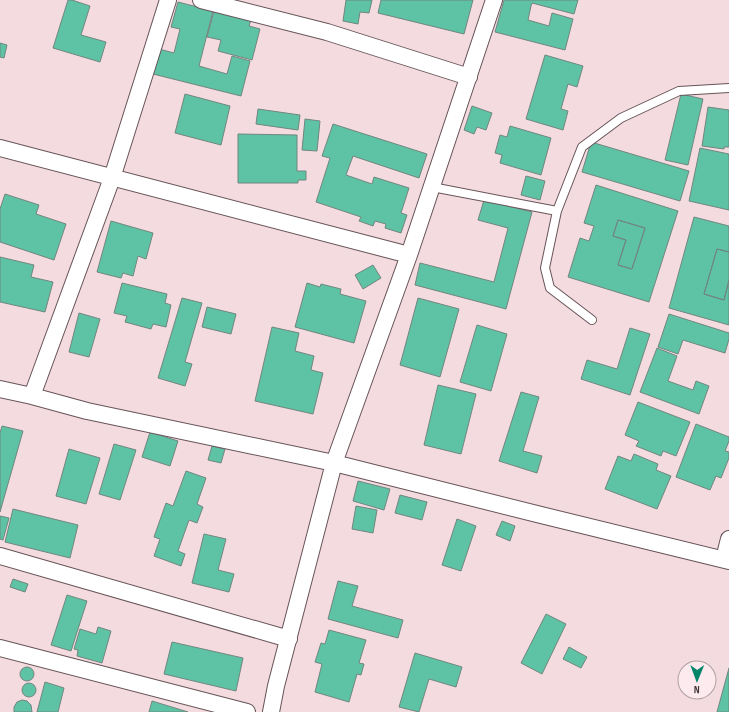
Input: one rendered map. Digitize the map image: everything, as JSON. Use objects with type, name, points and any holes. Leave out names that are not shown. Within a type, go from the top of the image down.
[{"type":"street","points":[[32,396],[112,178],[168,0]]},
{"type":"street","points":[[201,0],[327,32],[469,77]]},
{"type":"street","points":[[271,712],[288,639],[334,463],[409,255],[494,0]]},
{"type":"street","points":[[0,148],[409,255]]},
{"type":"street","points":[[0,389],[87,411],[334,463],[541,516],[726,560],[729,540]]},
{"type":"street","points":[[0,556],[288,639]]},
{"type":"street","points":[[0,648],[247,712]]},
{"type":"lane","points":[[592,320],[550,288],[545,268],[557,210],[582,147],[621,118],[679,91],[729,88]]},
{"type":"lane","points":[[432,187],[557,210]]},
{"type":"building","points":[[68,0],[90,6],[81,35],[106,42],[100,62],[53,48]]},
{"type":"building","points":[[346,0],[372,0],[369,13],[360,12],[358,24],[343,21]]},
{"type":"building","points":[[381,0],[473,0],[464,34],[378,13]]},
{"type":"building","points":[[504,0],[578,0],[574,14],[532,3],[531,6],[528,20],[549,26],[552,13],[573,19],[565,50],[495,32]]},
{"type":"building","points":[[178,2],[213,11],[199,66],[227,74],[232,56],[250,61],[241,96],[153,74],[159,49],[174,53],[180,29],[171,27]]},
{"type":"building","points":[[214,11],[251,20],[249,26],[260,29],[252,60],[218,51],[221,40],[207,37]]},
{"type":"building","points":[[0,43],[7,45],[4,58],[0,57]]},
{"type":"building","points":[[545,55],[583,66],[577,87],[568,84],[561,109],[568,111],[563,130],[526,119]]},
{"type":"building","points":[[185,94],[230,106],[221,145],[175,133]]},
{"type":"building","points":[[681,94],[703,99],[688,165],[665,160]]},
{"type":"building","points":[[472,106],[492,113],[486,130],[477,127],[474,134],[464,130]]},
{"type":"building","points":[[708,107],[729,110],[729,147],[724,147],[724,149],[702,146]]},
{"type":"building","points":[[258,109],[300,115],[298,130],[256,124]]},
{"type":"building","points":[[305,119],[320,121],[317,151],[302,150]]},
{"type":"building","points":[[333,124],[427,154],[419,178],[353,156],[346,175],[372,184],[374,177],[409,188],[401,213],[407,215],[401,233],[385,228],[386,224],[375,221],[373,226],[359,221],[361,217],[316,202],[330,158],[322,156]]},
{"type":"building","points":[[510,126],[551,138],[541,175],[500,163],[502,155],[495,153],[500,135],[507,137]]},
{"type":"building","points":[[238,134],[297,135],[297,171],[306,171],[306,180],[298,180],[298,183],[238,183]]},
{"type":"building","points":[[591,142],[689,171],[680,201],[582,172]]},
{"type":"building","points":[[700,148],[729,154],[729,210],[689,201]]},
{"type":"building","points":[[526,176],[545,181],[540,200],[521,195]]},
{"type":"building","points":[[596,185],[678,211],[649,302],[568,277],[580,238],[589,241],[594,226],[584,223]],"holes":[[[618,220],[645,228],[632,269],[618,265],[626,240],[613,236]]]},
{"type":"building","points":[[5,194],[39,205],[36,214],[66,224],[54,260],[0,242],[0,209]]},
{"type":"building","points":[[484,200],[532,212],[506,309],[415,285],[420,263],[494,282],[508,228],[478,220]]},
{"type":"building","points":[[694,217],[729,226],[729,252],[717,249],[704,294],[724,300],[729,280],[729,325],[669,308]]},
{"type":"building","points":[[618,220],[645,228],[632,269],[618,265],[626,240],[613,236]]},
{"type":"building","points":[[111,221],[153,233],[146,259],[138,256],[133,276],[123,273],[121,278],[97,272]]},
{"type":"building","points":[[717,249],[729,252],[729,280],[724,300],[704,294]]},
{"type":"building","points":[[0,257],[34,265],[31,277],[53,282],[45,312],[0,302]]},
{"type":"building","points":[[373,265],[381,278],[363,289],[355,275]]},
{"type":"building","points":[[122,283],[167,294],[165,303],[171,305],[166,327],[153,324],[151,329],[125,322],[127,316],[114,313]]},
{"type":"building","points":[[307,283],[320,287],[321,284],[341,289],[340,294],[366,301],[354,343],[295,327]]},
{"type":"building","points":[[182,298],[202,303],[185,362],[192,364],[185,386],[158,378]]},
{"type":"building","points":[[418,298],[459,309],[440,377],[400,365]]},
{"type":"building","points":[[207,307],[236,314],[231,334],[202,327]]},
{"type":"building","points":[[79,313],[100,319],[89,357],[69,352]]},
{"type":"building","points":[[669,314],[729,333],[725,353],[683,340],[678,354],[658,347]]},
{"type":"building","points":[[477,325],[507,334],[491,391],[460,382]]},
{"type":"building","points":[[272,327],[299,333],[295,351],[314,356],[311,370],[323,373],[313,414],[255,401]]},
{"type":"building","points":[[630,328],[650,334],[630,395],[581,379],[587,360],[617,369]]},
{"type":"building","points":[[657,348],[677,356],[668,381],[693,390],[696,381],[709,386],[699,414],[640,392]]},
{"type":"building","points":[[438,385],[476,394],[461,454],[424,445]]},
{"type":"building","points":[[521,392],[539,397],[523,451],[542,456],[537,473],[499,461]]},
{"type":"building","points":[[638,402],[690,422],[676,456],[663,451],[661,456],[636,446],[639,441],[625,435]]},
{"type":"building","points":[[696,424],[729,437],[725,451],[729,452],[729,458],[721,478],[716,476],[710,490],[676,477]]},
{"type":"building","points":[[2,426],[23,431],[0,512],[0,433]]},
{"type":"building","points":[[150,432],[178,441],[170,466],[142,457]]},
{"type":"building","points":[[114,444],[136,450],[120,500],[99,494]]},
{"type":"building","points":[[212,446],[225,449],[221,463],[208,460]]},
{"type":"building","points":[[69,449],[100,458],[86,504],[56,496]]},
{"type":"building","points":[[634,454],[658,464],[656,470],[671,476],[657,509],[605,489],[618,456],[631,461]]},
{"type":"building","points":[[186,471],[206,478],[197,504],[203,507],[197,523],[189,520],[178,551],[185,554],[181,566],[154,556],[160,539],[154,537],[166,503],[173,506]]},
{"type":"building","points":[[358,481],[390,489],[384,510],[353,501]]},
{"type":"building","points":[[400,495],[427,502],[422,520],[395,513]]},
{"type":"building","points":[[356,506],[377,510],[373,533],[352,529]]},
{"type":"building","points":[[13,509],[78,525],[70,558],[5,542]]},
{"type":"building","points":[[0,516],[9,518],[3,540],[0,539]]},
{"type":"building","points":[[457,519],[476,526],[461,571],[442,565]]},
{"type":"building","points":[[502,521],[515,526],[510,541],[496,535]]},
{"type":"building","points":[[204,534],[226,539],[218,570],[234,574],[229,592],[192,583]]},
{"type":"building","points":[[13,579],[28,584],[25,592],[10,587]]},
{"type":"building","points":[[338,581],[358,586],[352,606],[403,620],[398,638],[328,619]]},
{"type":"building","points":[[67,595],[87,601],[71,651],[51,645]]},
{"type":"building","points":[[546,614],[566,624],[542,674],[521,663]]},
{"type":"building","points":[[98,627],[111,631],[102,663],[77,656],[78,650],[74,649],[80,629],[96,634]]},
{"type":"building","points":[[329,630],[366,640],[359,663],[364,664],[361,675],[357,674],[349,702],[315,692],[322,664],[315,662],[321,643],[325,644]]},
{"type":"building","points":[[172,642],[243,658],[236,691],[164,674]]},
{"type":"building","points":[[569,647],[587,657],[581,668],[563,659]]},
{"type":"building","points":[[415,653],[462,667],[456,687],[429,679],[419,712],[399,707]]},
{"type":"building","points":[[27,667],[32,669],[34,674],[32,679],[27,681],[22,679],[20,674],[22,669]]},
{"type":"building","points":[[729,668],[729,712],[717,712]]},
{"type":"building","points":[[45,682],[64,688],[58,712],[37,712]]},
{"type":"building","points":[[29,683],[34,685],[36,690],[34,695],[29,697],[24,695],[22,690],[24,685]]},
{"type":"building","points":[[22,700],[27,701],[31,705],[32,712],[14,712],[14,707],[17,702]]},
{"type":"building","points":[[152,701],[188,712],[149,712]]}]
